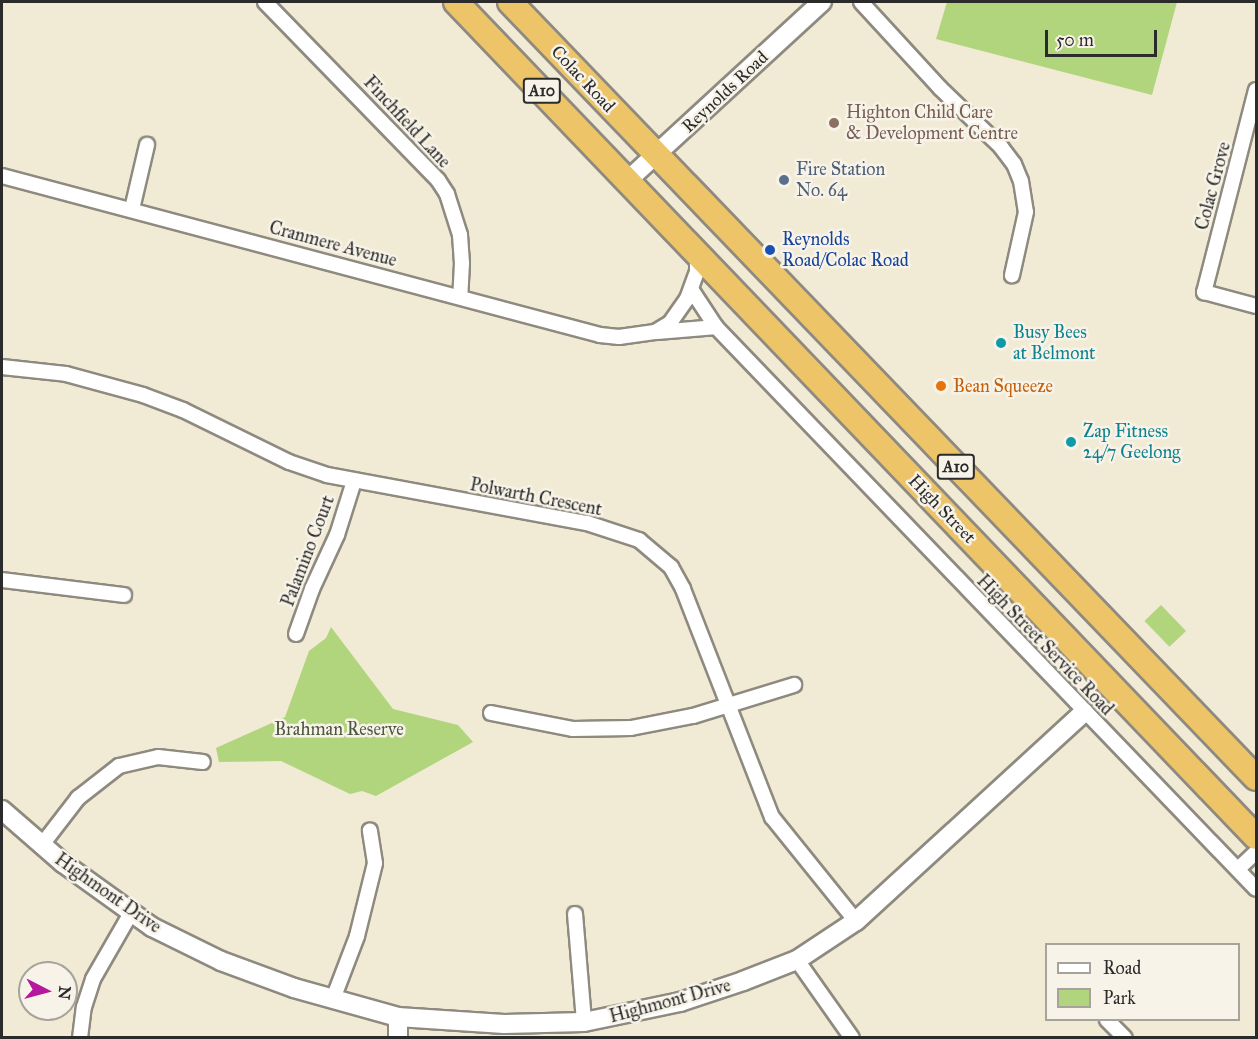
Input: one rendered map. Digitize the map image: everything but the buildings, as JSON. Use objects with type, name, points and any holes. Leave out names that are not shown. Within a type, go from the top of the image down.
[{"type":"highway","name":"A10","points":[[456,2],[627,181]]},
{"type":"highway","name":"Colac Road","points":[[510,2],[656,156]]},
{"type":"highway","name":"A10","points":[[656,156],[1257,778]]},
{"type":"highway","name":"High Street","points":[[627,181],[1257,837]]},
{"type":"street","name":"Finchfield Lane","points":[[265,2],[438,180],[447,194],[460,235],[462,263],[460,296]]},
{"type":"street","name":"Reynolds Road","points":[[627,181],[822,2]]},
{"type":"street","points":[[861,2],[940,88],[1001,147],[1014,165],[1021,181],[1026,212],[1012,275]]},
{"type":"street","name":"Colac Grove","points":[[1257,90],[1204,292],[1257,306]]},
{"type":"street","points":[[132,209],[147,145]]},
{"type":"street","name":"Cranmere Avenue","points":[[2,176],[600,335],[619,337],[716,327]]},
{"type":"street","name":"Cranmere Avenue","points":[[655,332],[679,314],[691,290],[697,271],[696,254]]},
{"type":"street","name":"High Street Service Road","points":[[691,290],[716,327],[1084,712],[1257,889]]},
{"type":"street","name":"Polwarth Crescent","points":[[2,367],[66,374],[143,395],[183,410],[290,462],[354,481],[587,523],[639,540],[671,567],[684,589],[772,817],[856,921]]},
{"type":"street","name":"Palamino Court","points":[[296,634],[312,589],[337,535],[354,481]]},
{"type":"street","points":[[2,580],[124,595]]},
{"type":"street","points":[[491,713],[546,726],[603,730],[661,724],[794,685]]},
{"type":"street","name":"Highmont Drive","points":[[2,810],[41,846],[131,913],[152,927],[221,961],[333,999],[398,1017],[504,1024],[584,1022],[680,1002],[796,960],[856,921],[1084,712]]},
{"type":"street","points":[[41,846],[78,798],[119,766],[158,757],[203,762]]},
{"type":"street","points":[[333,999],[357,936],[375,863],[370,830]]},
{"type":"street","points":[[1238,869],[1257,852]]},
{"type":"street","points":[[80,1038],[84,1007],[93,979],[105,954],[131,913]]},
{"type":"street","points":[[575,914],[584,1022]]},
{"type":"street","points":[[796,960],[852,1038]]},
{"type":"street","points":[[398,1017],[398,1038]]},
{"type":"street","points":[[1108,1021],[1125,1038]]},
{"type":"green space","points":[[947,2],[1177,2],[1152,95],[936,39]]},
{"type":"green space","points":[[1161,605],[1186,631],[1169,647],[1144,621]]},
{"type":"green space","name":"Brahman Reserve","points":[[331,627],[393,709],[458,725],[473,742],[376,796],[362,791],[350,794],[281,761],[219,762],[216,748],[285,717],[309,651],[326,638]]},
{"type":"place","name":"Highton Child Care & Development Centre","points":[[834,123]]},
{"type":"place","name":"Fire Station No. 64","points":[[784,180]]},
{"type":"place","name":"Reynolds Road/Colac Road","points":[[770,250]]},
{"type":"place","name":"Busy Bees at Belmont","points":[[1001,343]]},
{"type":"place","name":"Bean Squeeze","points":[[941,386]]},
{"type":"place","name":"Zap Fitness 24/7 Geelong","points":[[1071,442]]}]
